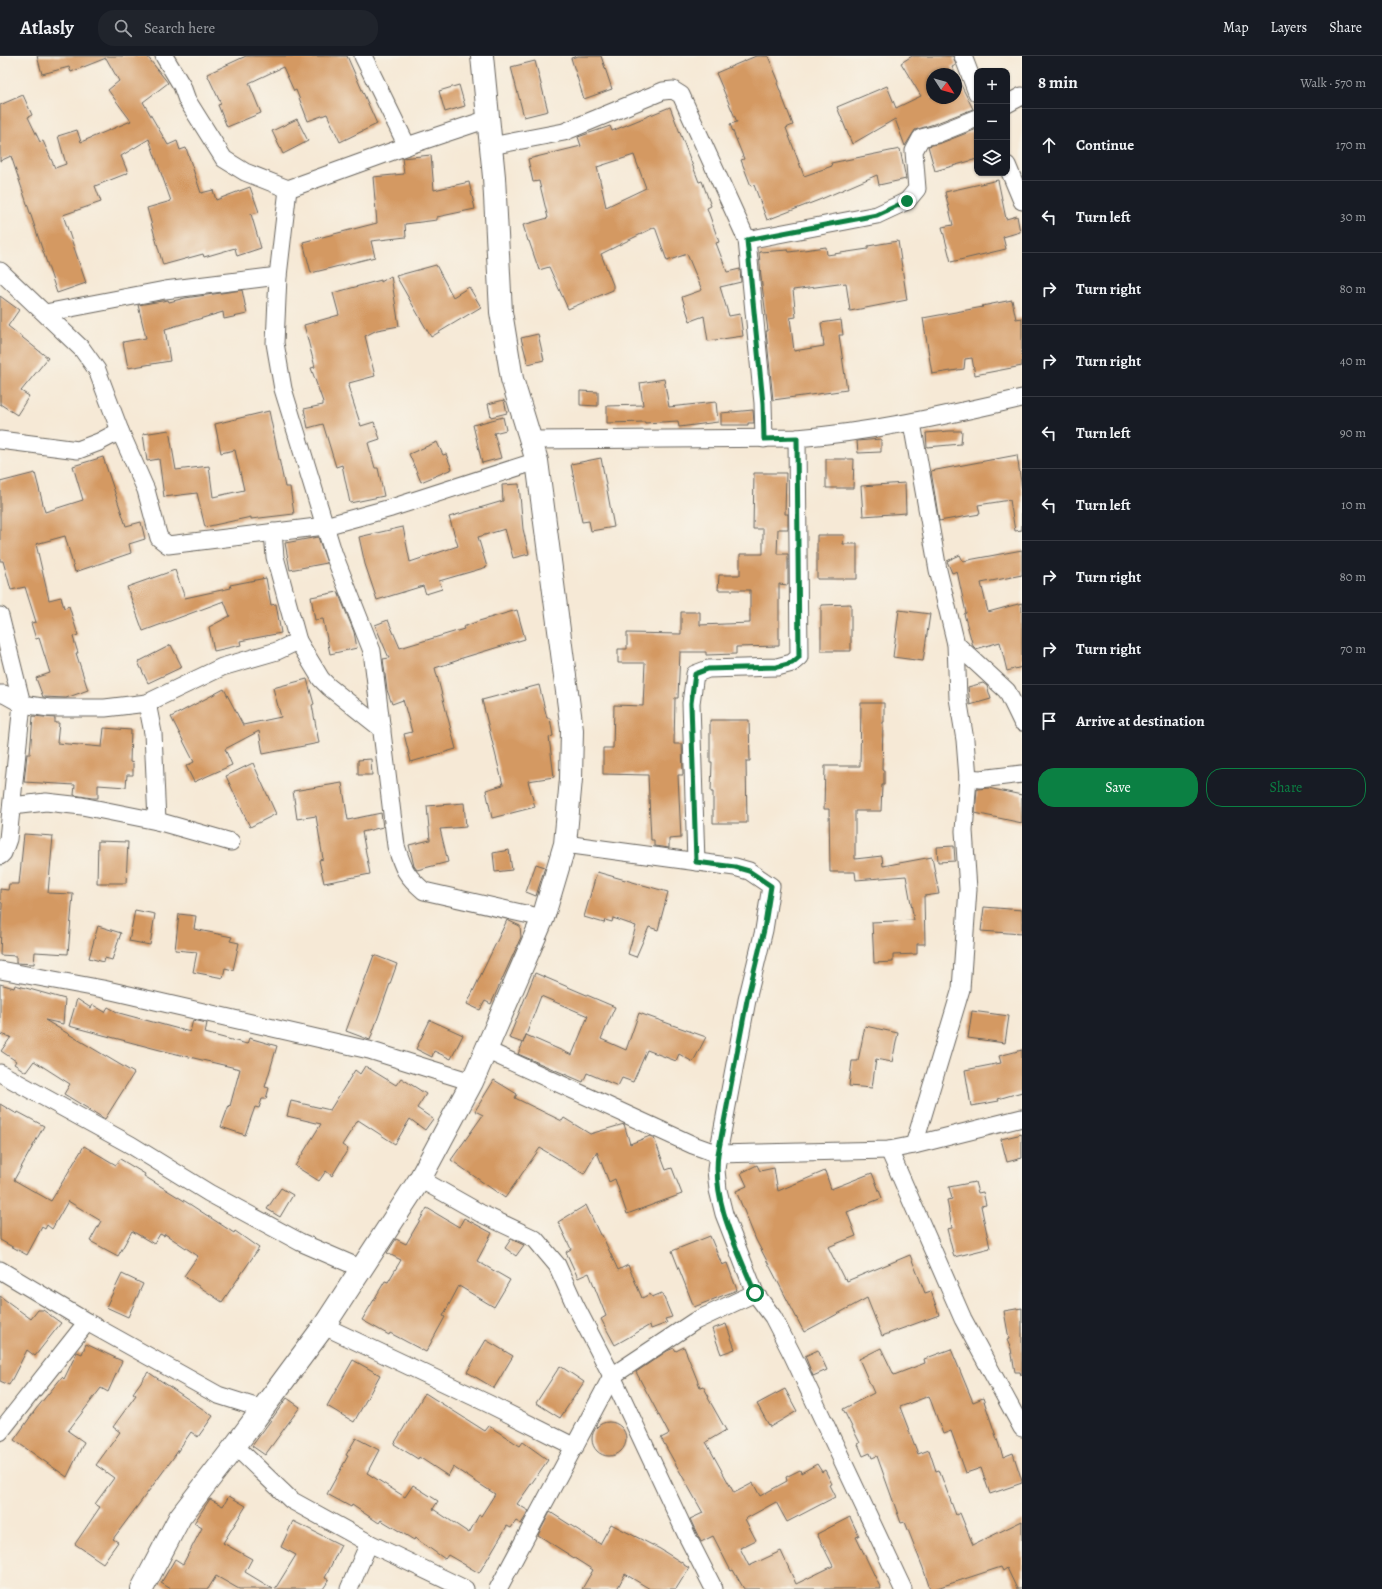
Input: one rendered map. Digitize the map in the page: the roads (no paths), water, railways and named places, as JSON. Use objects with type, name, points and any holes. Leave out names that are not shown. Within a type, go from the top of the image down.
[{"type":"street","points":[[164,56],[182,86],[187,100],[224,159],[245,172],[288,189],[407,146],[488,119]]},
{"type":"street","points":[[363,56],[407,146]]},
{"type":"street","points":[[142,1589],[180,1516],[235,1446],[324,1326],[360,1268],[420,1179],[472,1082],[486,1050],[543,918],[566,844],[571,779],[572,730],[537,461],[532,440],[512,379],[502,319],[494,177],[482,56]]},
{"type":"street","points":[[963,56],[974,85]]},
{"type":"street","points":[[491,146],[564,132],[663,91],[673,90],[681,95],[747,240],[763,403],[764,439]]},
{"type":"street","points":[[1010,102],[1022,96]]},
{"type":"street","points":[[747,240],[877,215],[907,201],[917,189],[914,152],[921,138],[936,134],[974,119]]},
{"type":"street","points":[[1010,172],[1022,201]]},
{"type":"street","points":[[288,189],[278,276],[275,344],[283,389],[334,555],[372,651],[396,846],[403,869],[410,880],[424,891],[543,918]]},
{"type":"street","points":[[0,271],[82,349],[97,370],[120,431],[146,490],[159,538],[168,545],[325,526],[391,508],[537,461]]},
{"type":"street","points":[[44,314],[165,290],[278,276]]},
{"type":"street","points":[[532,440],[797,438],[832,435],[912,423],[1022,398]]},
{"type":"street","points":[[912,423],[938,570],[956,644],[958,698],[965,740],[968,778],[964,831],[968,889],[961,989],[914,1145]]},
{"type":"street","points":[[0,440],[78,450],[99,442],[120,431]]},
{"type":"street","points":[[696,862],[691,703],[695,674],[708,669],[777,667],[792,663],[799,657],[797,438]]},
{"type":"street","points":[[273,532],[275,557],[298,641],[321,679],[382,729]]},
{"type":"street","points":[[0,616],[22,704],[8,839],[0,856]]},
{"type":"street","points":[[0,694],[4,694],[22,704],[49,708],[105,708],[147,703],[222,667],[277,651],[298,641]]},
{"type":"street","points":[[956,644],[1008,691],[1022,722]]},
{"type":"street","points":[[147,703],[153,733],[157,821]]},
{"type":"street","points":[[968,778],[980,779],[1022,774]]},
{"type":"street","points":[[12,806],[46,802],[74,805],[157,821],[231,842]]},
{"type":"street","points":[[566,844],[735,867],[749,871],[771,886],[764,930],[747,1000],[718,1154],[716,1170],[718,1190],[724,1214],[755,1293],[773,1317],[793,1356],[903,1589]]},
{"type":"street","points":[[0,970],[102,989],[369,1050],[472,1082]]},
{"type":"street","points":[[486,1050],[692,1145],[718,1154],[889,1150],[1022,1118]]},
{"type":"street","points":[[0,1073],[131,1144],[209,1193],[300,1242],[360,1268]]},
{"type":"street","points":[[889,1150],[963,1319],[1022,1428]]},
{"type":"street","points":[[420,1179],[480,1212],[535,1239],[556,1265],[612,1376],[688,1538],[714,1589]]},
{"type":"street","points":[[0,1270],[87,1322],[218,1395],[262,1409]]},
{"type":"street","points":[[498,1589],[612,1376],[694,1321],[755,1293]]},
{"type":"street","points":[[0,1432],[87,1322]]},
{"type":"street","points":[[324,1326],[575,1447]]},
{"type":"street","points":[[235,1446],[291,1500],[369,1543],[465,1589]]},
{"type":"street","points":[[349,1589],[369,1543]]}]
